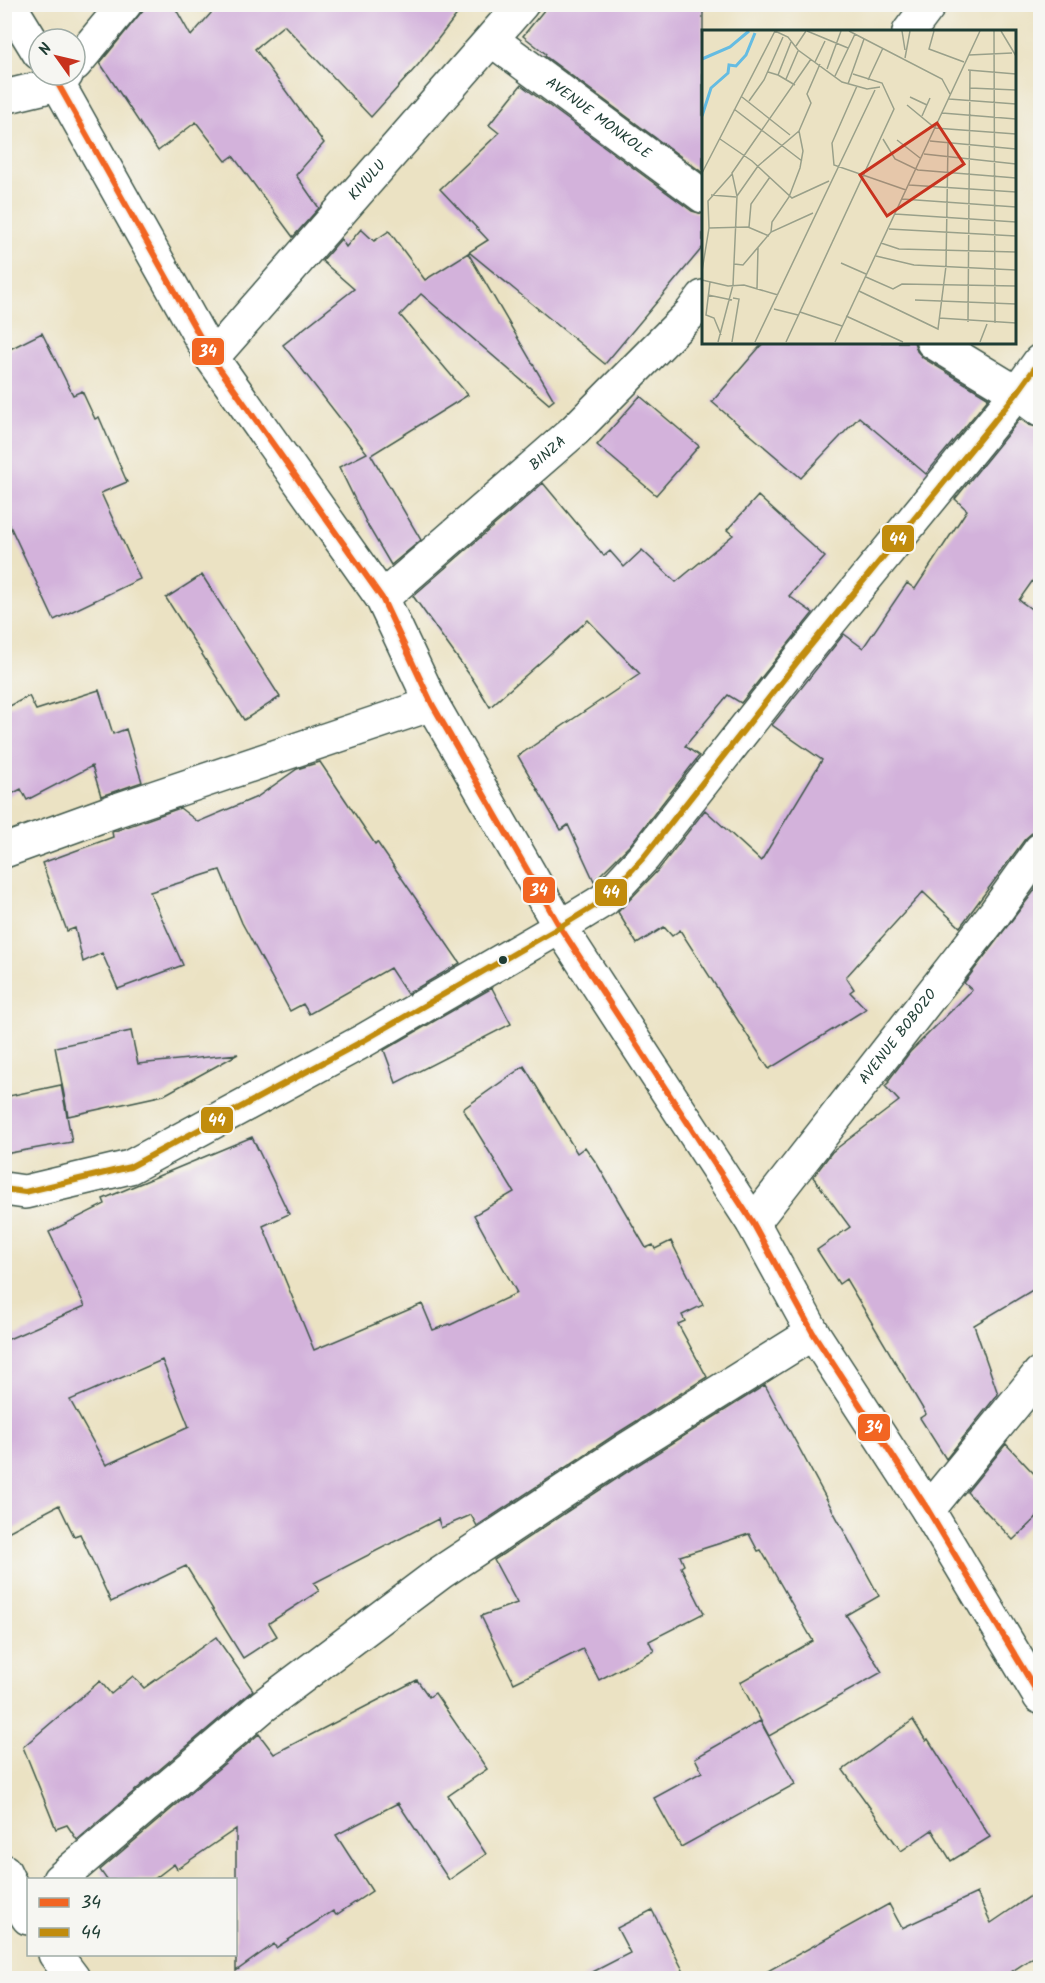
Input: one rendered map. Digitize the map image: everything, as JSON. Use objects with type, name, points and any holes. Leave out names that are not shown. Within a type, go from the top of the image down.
[{"type":"main road","points":[[9,4],[27,33]]},
{"type":"main road","points":[[87,48],[125,4]]},
{"type":"main road","name":"KIVULU","points":[[212,358],[522,4]]},
{"type":"main road","points":[[910,30],[930,4]]},
{"type":"main road","name":"AVENUE MONKOLE","points":[[492,40],[702,195]]},
{"type":"main road","points":[[4,97],[31,87]]},
{"type":"main road","points":[[69,87],[212,358],[382,598],[432,704],[560,927],[753,1223],[813,1333],[928,1510],[1041,1697]]},
{"type":"main road","name":"BINZA","points":[[382,598],[574,431],[691,313],[702,298]]},
{"type":"main road","points":[[936,344],[1029,401]]},
{"type":"main road","points":[[4,1189],[26,1192],[130,1167],[363,1041],[604,900],[644,856],[798,661],[1029,401],[1041,361]]},
{"type":"main road","points":[[4,851],[117,810],[432,704]]},
{"type":"main road","name":"AVENUE BOBOZO","points":[[753,1223],[995,914],[1041,850]]},
{"type":"main road","points":[[61,1878],[263,1706],[440,1573],[626,1450],[813,1333]]},
{"type":"main road","points":[[928,1510],[1041,1373]]},
{"type":"main road","points":[[4,1871],[21,1915]]},
{"type":"main road","points":[[56,1956],[73,1978]]},
{"type":"building","points":[[148,4],[173,4],[191,36],[219,4],[465,4],[418,65],[371,117],[284,25],[255,49],[324,143],[296,175],[319,208],[293,237],[233,156],[226,161],[196,122],[158,151],[100,63]]},
{"type":"building","points":[[549,4],[703,4],[702,172],[545,56],[546,54],[523,36]]},
{"type":"building","points":[[521,85],[692,211],[702,214],[702,248],[605,364],[469,252],[488,240],[440,189],[499,133],[489,125]]},
{"type":"building","points":[[361,229],[374,241],[389,231],[425,280],[468,253],[554,400],[549,404],[421,294],[400,315],[468,395],[371,455],[421,540],[391,565],[368,526],[339,467],[367,453],[283,345],[354,289],[322,261],[341,239],[346,247]]},
{"type":"building","points":[[42,333],[73,395],[82,391],[95,419],[99,417],[127,482],[101,493],[140,579],[54,620],[4,513],[4,352]]},
{"type":"building","points":[[762,344],[915,344],[923,358],[989,398],[926,474],[859,417],[801,478],[712,402]]},
{"type":"building","points":[[640,396],[699,446],[656,495],[597,445]]},
{"type":"building","points":[[1020,419],[1029,425],[1041,428],[1041,569],[1019,600],[1041,616],[1041,831],[1032,833],[1025,839],[960,927],[923,892],[846,977],[854,989],[850,992],[866,1009],[769,1069],[680,930],[672,936],[664,927],[637,944],[618,912],[659,869],[705,810],[761,861],[822,760],[772,725],[844,634],[863,648],[907,583],[915,589],[967,510],[955,499]]},
{"type":"building","points":[[543,483],[604,556],[610,551],[624,567],[642,550],[676,582],[733,535],[727,530],[758,496],[825,557],[789,596],[813,613],[741,703],[728,695],[685,746],[699,756],[630,845],[594,881],[568,825],[561,830],[518,756],[640,674],[588,620],[490,707],[413,596]]},
{"type":"building","points":[[202,575],[280,697],[244,720],[166,598]]},
{"type":"building","points":[[99,690],[113,734],[126,729],[142,782],[101,796],[92,766],[27,800],[21,789],[4,798],[4,709],[29,696],[36,710]]},
{"type":"building","points":[[320,762],[460,963],[407,994],[390,968],[309,1014],[303,1004],[290,1011],[242,923],[220,870],[150,892],[183,965],[118,989],[102,953],[83,962],[75,928],[67,931],[42,863],[113,837],[112,832],[180,808],[198,822],[257,797],[297,769]]},
{"type":"building","points":[[1041,882],[1041,1285],[974,1325],[998,1394],[946,1459],[920,1418],[926,1414],[846,1279],[839,1284],[817,1250],[850,1227],[813,1177],[832,1152],[899,1101],[885,1086],[888,1081],[910,1052],[972,990],[964,983]]},
{"type":"building","points":[[492,988],[511,1024],[396,1083],[384,1050]]},
{"type":"building","points":[[131,1031],[138,1064],[238,1054],[164,1095],[68,1116],[55,1047]]},
{"type":"building","points":[[524,1066],[577,1153],[585,1147],[597,1164],[646,1248],[653,1245],[655,1249],[671,1241],[703,1305],[682,1315],[685,1321],[678,1324],[707,1377],[477,1526],[471,1515],[441,1528],[438,1519],[314,1583],[319,1591],[269,1623],[277,1636],[243,1658],[186,1566],[111,1602],[80,1534],[74,1536],[59,1505],[4,1534],[4,1341],[85,1306],[49,1232],[105,1204],[103,1199],[252,1137],[289,1214],[263,1226],[314,1350],[422,1304],[433,1330],[450,1325],[517,1293],[474,1215],[514,1192],[463,1109]],"holes":[[[162,1360],[189,1427],[106,1465],[70,1400]]]},
{"type":"building","points":[[61,1085],[72,1142],[4,1154],[4,1097]]},
{"type":"building","points":[[765,1385],[879,1596],[846,1615],[882,1672],[769,1736],[740,1682],[813,1641],[761,1550],[758,1551],[749,1534],[680,1556],[684,1565],[681,1567],[704,1613],[649,1641],[654,1651],[599,1680],[583,1649],[514,1683],[481,1616],[517,1603],[494,1560],[636,1466]]},
{"type":"building","points":[[1006,1444],[1041,1481],[1041,1513],[1013,1540],[967,1492]]},
{"type":"building","points":[[216,1637],[253,1690],[77,1840],[67,1825],[56,1829],[23,1747],[100,1681],[111,1694],[133,1676],[144,1688]]},
{"type":"building","points":[[417,1680],[429,1697],[435,1693],[487,1769],[448,1796],[486,1854],[449,1880],[398,1803],[336,1835],[372,1891],[336,1915],[333,1911],[276,1948],[274,1944],[236,1971],[236,1829],[177,1869],[174,1864],[156,1878],[106,1878],[100,1870],[259,1734],[274,1754]]},
{"type":"building","points":[[913,1720],[926,1741],[928,1739],[990,1837],[951,1861],[932,1830],[901,1851],[843,1770]]},
{"type":"building","points":[[760,1721],[795,1784],[681,1847],[654,1798],[702,1772],[695,1758]]},
{"type":"building","points":[[1041,1889],[1041,1952],[1002,1978],[755,1978],[889,1904],[902,1928],[977,1893],[991,1923]]},
{"type":"building","points":[[652,1910],[687,1978],[581,1978],[630,1953],[617,1928]]},
{"type":"transit line","name":"34","points":[[60,87],[212,358],[382,598],[432,704],[560,927],[753,1223],[813,1333],[928,1510],[1040,1697]]},
{"type":"transit line","name":"44","points":[[4,1189],[25,1192],[130,1167],[363,1041],[604,900],[644,857],[798,661],[1017,393],[1040,361]]}]
